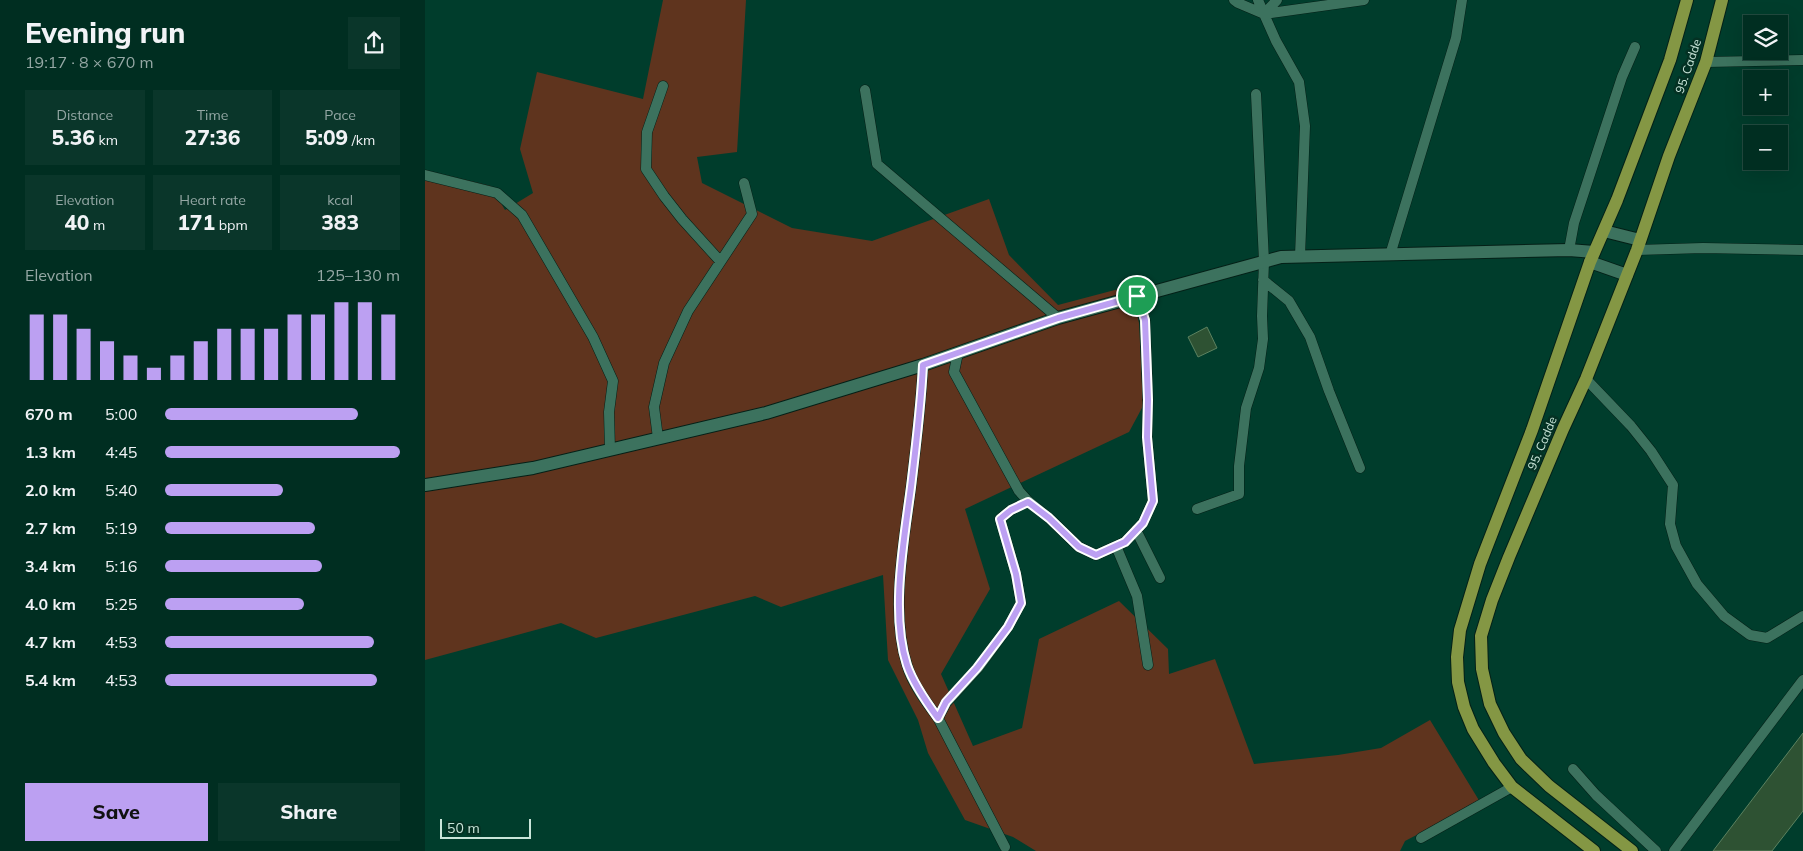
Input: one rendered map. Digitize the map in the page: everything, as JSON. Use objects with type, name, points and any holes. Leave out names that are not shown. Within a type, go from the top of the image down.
[{"type":"main road","name":"95. Cadde","points":[[1594,851],[1512,787],[1494,763],[1473,729],[1464,707],[1458,682],[1457,657],[1460,630],[1480,564],[1532,430],[1592,257],[1604,231],[1670,60],[1687,0]]},
{"type":"main road","name":"95. Cadde","points":[[1632,851],[1549,786],[1521,759],[1504,733],[1490,704],[1482,669],[1481,636],[1493,600],[1563,429],[1586,378],[1639,245],[1669,156],[1706,62],[1722,0]]},
{"type":"street","points":[[1234,0],[1264,14],[1364,0]]},
{"type":"street","points":[[1258,0],[1276,41],[1299,82],[1305,126],[1300,256]]},
{"type":"street","points":[[1264,14],[1277,0]]},
{"type":"street","points":[[1390,255],[1456,38],[1461,0]]},
{"type":"street","points":[[1569,250],[1583,196],[1622,77],[1635,47]]},
{"type":"street","points":[[1706,62],[1803,60]]},
{"type":"street","points":[[663,86],[647,132],[647,169],[663,196],[682,220],[720,261]]},
{"type":"street","points":[[865,90],[877,164],[1058,318]]},
{"type":"street","points":[[1197,509],[1239,494],[1239,466],[1246,408],[1259,368],[1263,339],[1264,262],[1256,94]]},
{"type":"street","points":[[425,175],[497,193],[522,214],[593,337],[613,381],[609,412],[610,450]]},
{"type":"street","points":[[658,438],[654,407],[664,363],[688,311],[752,214],[744,183]]},
{"type":"street","points":[[1604,231],[1639,245],[1803,250]]},
{"type":"street","points":[[425,484],[533,468],[766,413],[923,365],[1058,318],[1281,257],[1569,250],[1592,257],[1627,275]]},
{"type":"street","points":[[1263,280],[1289,300],[1310,337],[1329,391],[1361,468]]},
{"type":"street","points":[[958,353],[954,372],[1019,491],[1028,502],[1049,518],[1079,547],[1096,555],[1125,542],[1143,523],[1153,501],[1147,437],[1148,400],[1145,320],[1137,296]]},
{"type":"street","points":[[923,365],[920,420],[905,532],[899,595],[900,629],[907,666],[926,702],[938,718],[1005,847]]},
{"type":"street","points":[[1586,378],[1631,426],[1651,451],[1673,485],[1670,524],[1676,546],[1697,584],[1725,616],[1750,636],[1767,638],[1803,616]]},
{"type":"street","points":[[938,718],[946,702],[977,668],[1008,627],[1021,603],[1016,574],[1000,519],[1011,510],[1028,502]]},
{"type":"street","points":[[1136,530],[1160,578]]},
{"type":"street","points":[[1116,546],[1137,596],[1148,665]]},
{"type":"street","points":[[1675,851],[1803,680]]},
{"type":"street","points":[[1573,769],[1596,795],[1656,851]]},
{"type":"street","points":[[1421,838],[1512,787]]},
{"type":"shaded area","points":[[663,0],[746,0],[737,152],[697,157],[702,183],[792,228],[872,241],[989,199],[1009,255],[1058,305],[1130,286],[1139,323],[1143,406],[1129,432],[965,509],[990,589],[941,674],[973,746],[1022,728],[1039,639],[1119,601],[1168,649],[1169,674],[1215,659],[1254,764],[1338,755],[1381,748],[1430,720],[1480,802],[1405,841],[1400,851],[1036,851],[1013,837],[965,820],[928,753],[918,720],[888,660],[883,575],[781,607],[755,596],[596,638],[561,623],[425,660],[425,170],[491,186],[505,210],[533,193],[520,149],[537,72],[643,99]]},
{"type":"building","points":[[1207,327],[1217,348],[1198,357],[1188,337]]},
{"type":"building","points":[[1803,733],[1803,811],[1772,851],[1713,851]]},
{"type":"route","points":[[1137,296],[1145,320],[1148,400],[1147,437],[1153,501],[1143,523],[1125,542],[1096,555],[1079,547],[1049,518],[1028,502],[1011,510],[1000,519],[1016,574],[1021,603],[1008,627],[977,668],[946,702],[938,718],[926,702],[907,666],[900,629],[899,595],[905,532],[920,420],[923,365],[1058,318],[1137,296]]}]
